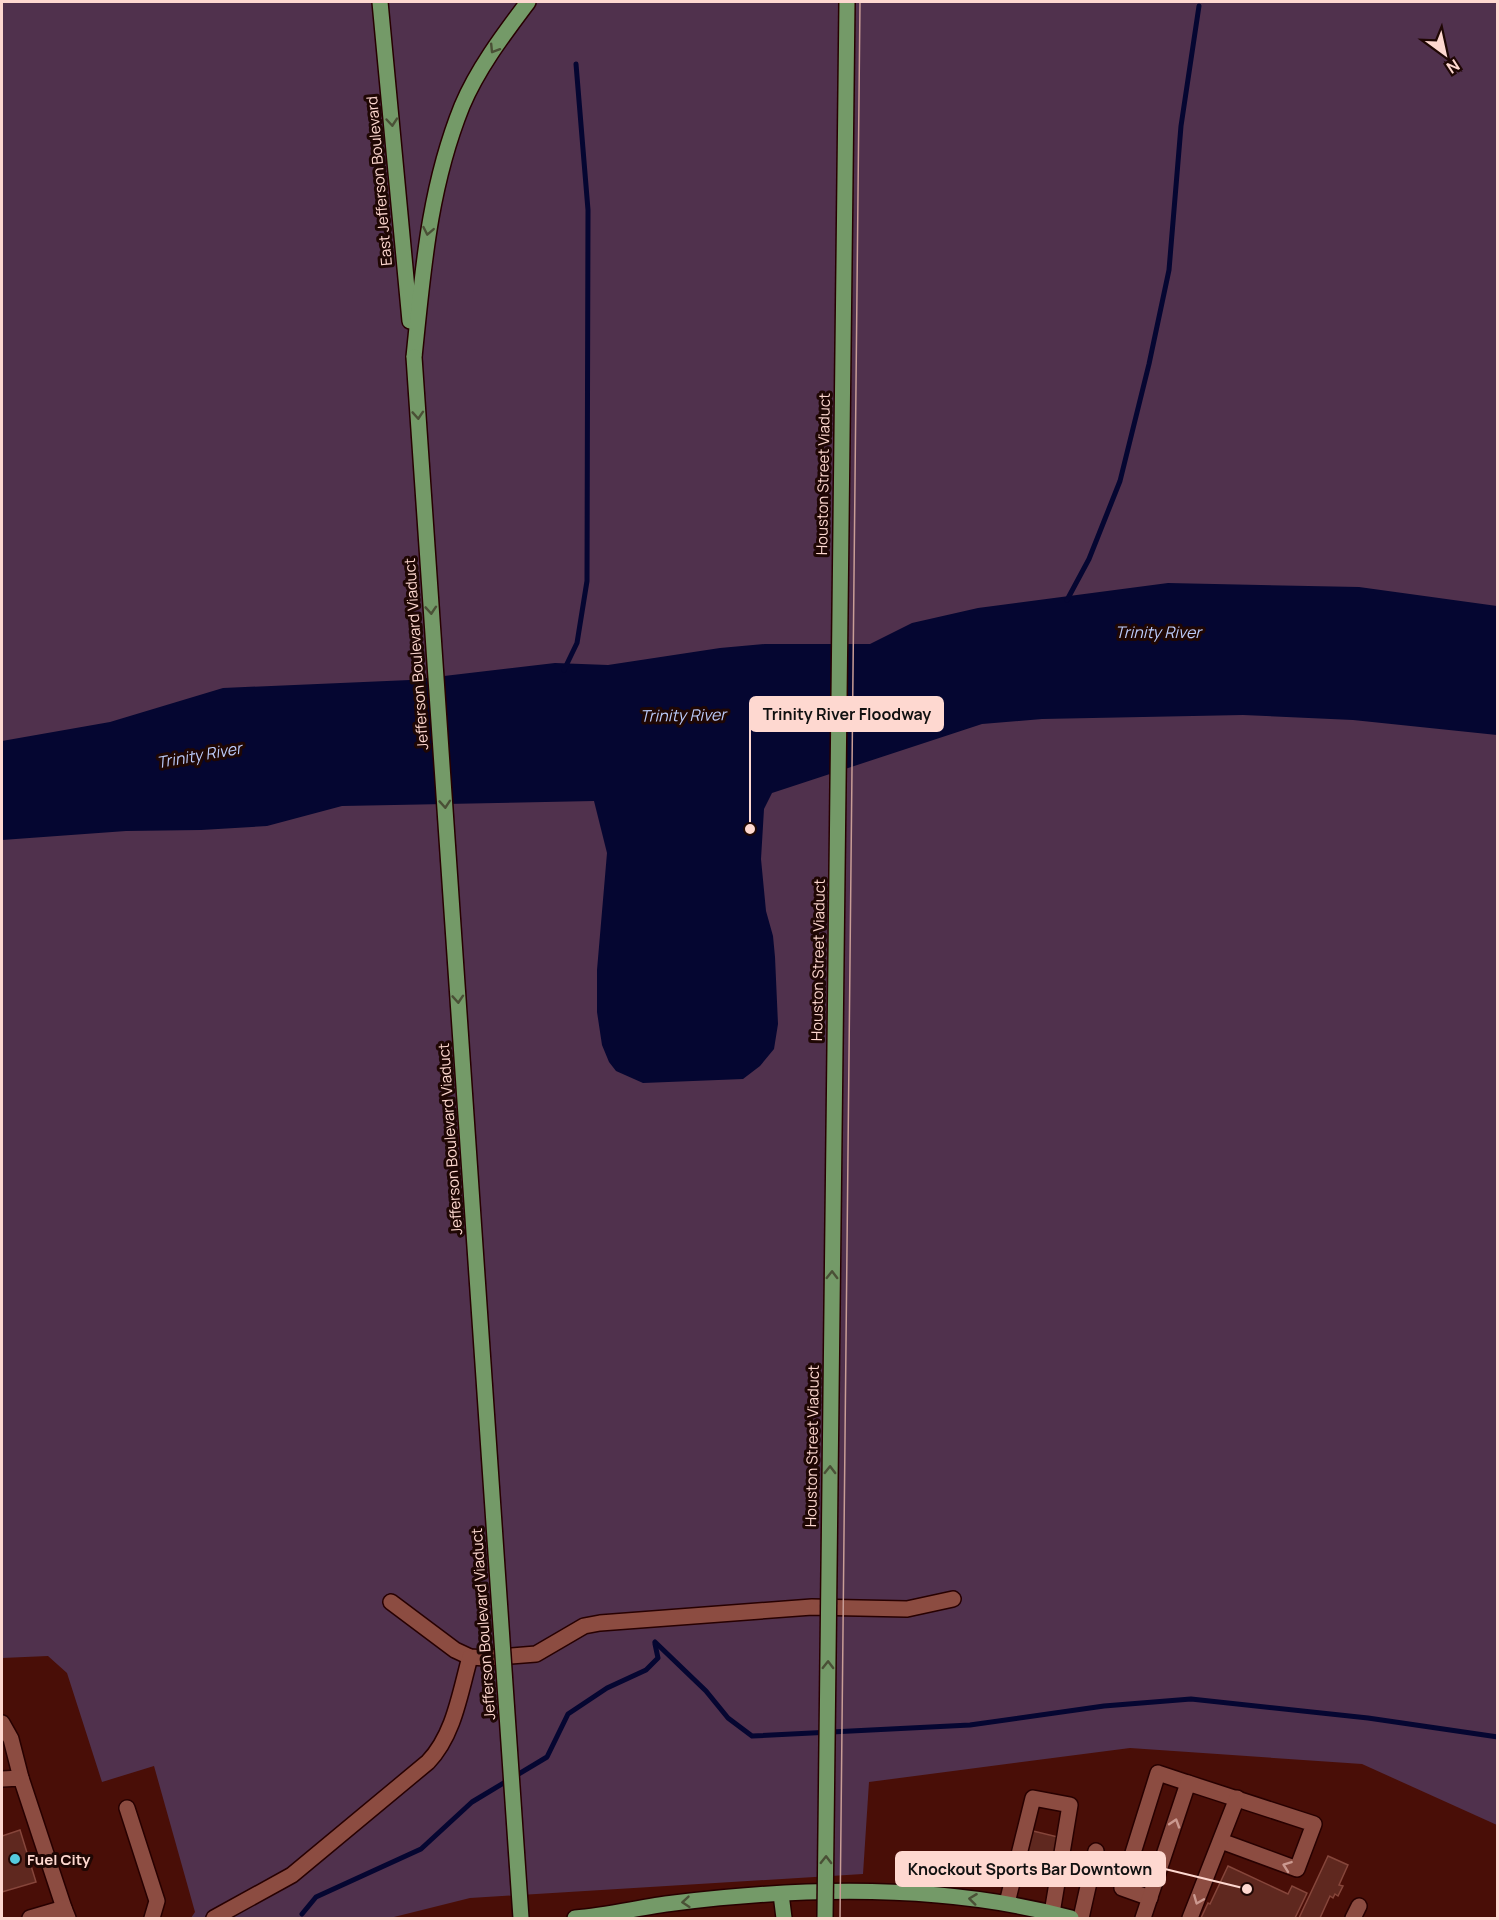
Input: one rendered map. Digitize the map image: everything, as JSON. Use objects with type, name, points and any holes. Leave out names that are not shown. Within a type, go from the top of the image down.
[{"type":"main road","points":[[369,2],[388,86]]},
{"type":"main road","name":"East Jefferson Boulevard","points":[[380,2],[414,357]]},
{"type":"main road","points":[[414,357],[426,237],[444,156],[463,104],[474,83],[497,44],[528,2]]},
{"type":"main road","name":"Houston Street Viaduct","points":[[825,1918],[847,2]]},
{"type":"main road","name":"Jefferson Boulevard Viaduct","points":[[414,357],[521,1918]]},
{"type":"main road","points":[[575,1918],[673,1903],[781,1894],[874,1893],[944,1895],[1007,1903],[1052,1916],[1071,1918]]},
{"type":"main road","points":[[781,1894],[784,1918]]},
{"type":"lane","points":[[392,1602],[455,1650],[470,1657],[486,1658],[536,1654],[585,1626],[600,1623],[812,1607],[908,1609],[953,1599]]},
{"type":"lane","points":[[214,1918],[292,1875],[438,1753],[451,1726],[470,1657]]},
{"type":"lane","points":[[2,1723],[11,1740],[21,1778],[66,1913],[30,1918]]},
{"type":"lane","points":[[1150,1898],[1122,1888],[1158,1773],[1314,1824],[1297,1869],[1221,1842]]},
{"type":"lane","points":[[2,1779],[21,1778]]},
{"type":"lane","points":[[1143,1918],[1188,1783]]},
{"type":"lane","points":[[1007,1903],[1033,1798],[1070,1805],[1052,1916]]},
{"type":"lane","points":[[1190,1918],[1238,1798]]},
{"type":"lane","points":[[127,1809],[157,1900],[152,1918]]},
{"type":"lane","points":[[1081,1918],[1096,1851]]},
{"type":"shaded area","points":[[2,2],[1497,2],[1497,1825],[1362,1764],[1130,1748],[869,1782],[863,1874],[470,1898],[390,1918],[191,1918],[195,1912],[154,1766],[102,1782],[67,1673],[48,1656],[2,1658]]},
{"type":"water","name":"Trinity River","points":[[1168,583],[1359,587],[1497,606],[1497,735],[1353,720],[1243,715],[1042,719],[982,724],[772,793],[764,809],[761,859],[766,911],[773,936],[778,1024],[774,1049],[760,1066],[743,1079],[643,1083],[616,1071],[609,1062],[602,1045],[597,1012],[597,970],[607,853],[594,801],[342,806],[267,826],[126,831],[2,840],[2,741],[110,722],[223,688],[410,680],[555,663],[608,665],[720,648],[765,644],[870,644],[912,623],[978,608]]},
{"type":"building","name":"Fuel City","points":[[20,1830],[36,1882],[2,1892],[2,1836]]},
{"type":"building","points":[[1029,1830],[1058,1837],[1050,1868],[1022,1861]]},
{"type":"building","points":[[1328,1856],[1348,1865],[1339,1885],[1343,1886],[1338,1896],[1335,1894],[1333,1898],[1330,1896],[1320,1918],[1299,1918]]},
{"type":"building","points":[[1228,1866],[1288,1894],[1292,1886],[1307,1893],[1295,1918],[1201,1918]]},
{"type":"waterway","points":[[1067,600],[1089,559],[1120,481],[1149,364],[1169,270],[1181,126],[1199,6]]},
{"type":"waterway","points":[[564,670],[577,643],[587,581],[588,210],[576,64]]},
{"type":"waterway","points":[[655,1642],[706,1691],[728,1718],[752,1736],[970,1725],[1104,1706],[1191,1699],[1368,1718],[1498,1737]]},
{"type":"waterway","points":[[302,1914],[316,1897],[421,1849],[472,1802],[547,1757],[568,1714],[607,1688],[646,1670],[658,1658],[655,1644]]},
{"type":"tram line","points":[[840,1918],[860,2]]},
{"type":"place","name":"Trinity River Floodway","points":[[750,829]]},
{"type":"place","name":"Fuel City","points":[[15,1859]]},
{"type":"place","name":"Knockout Sports Bar Downtown","points":[[1247,1889]]}]
